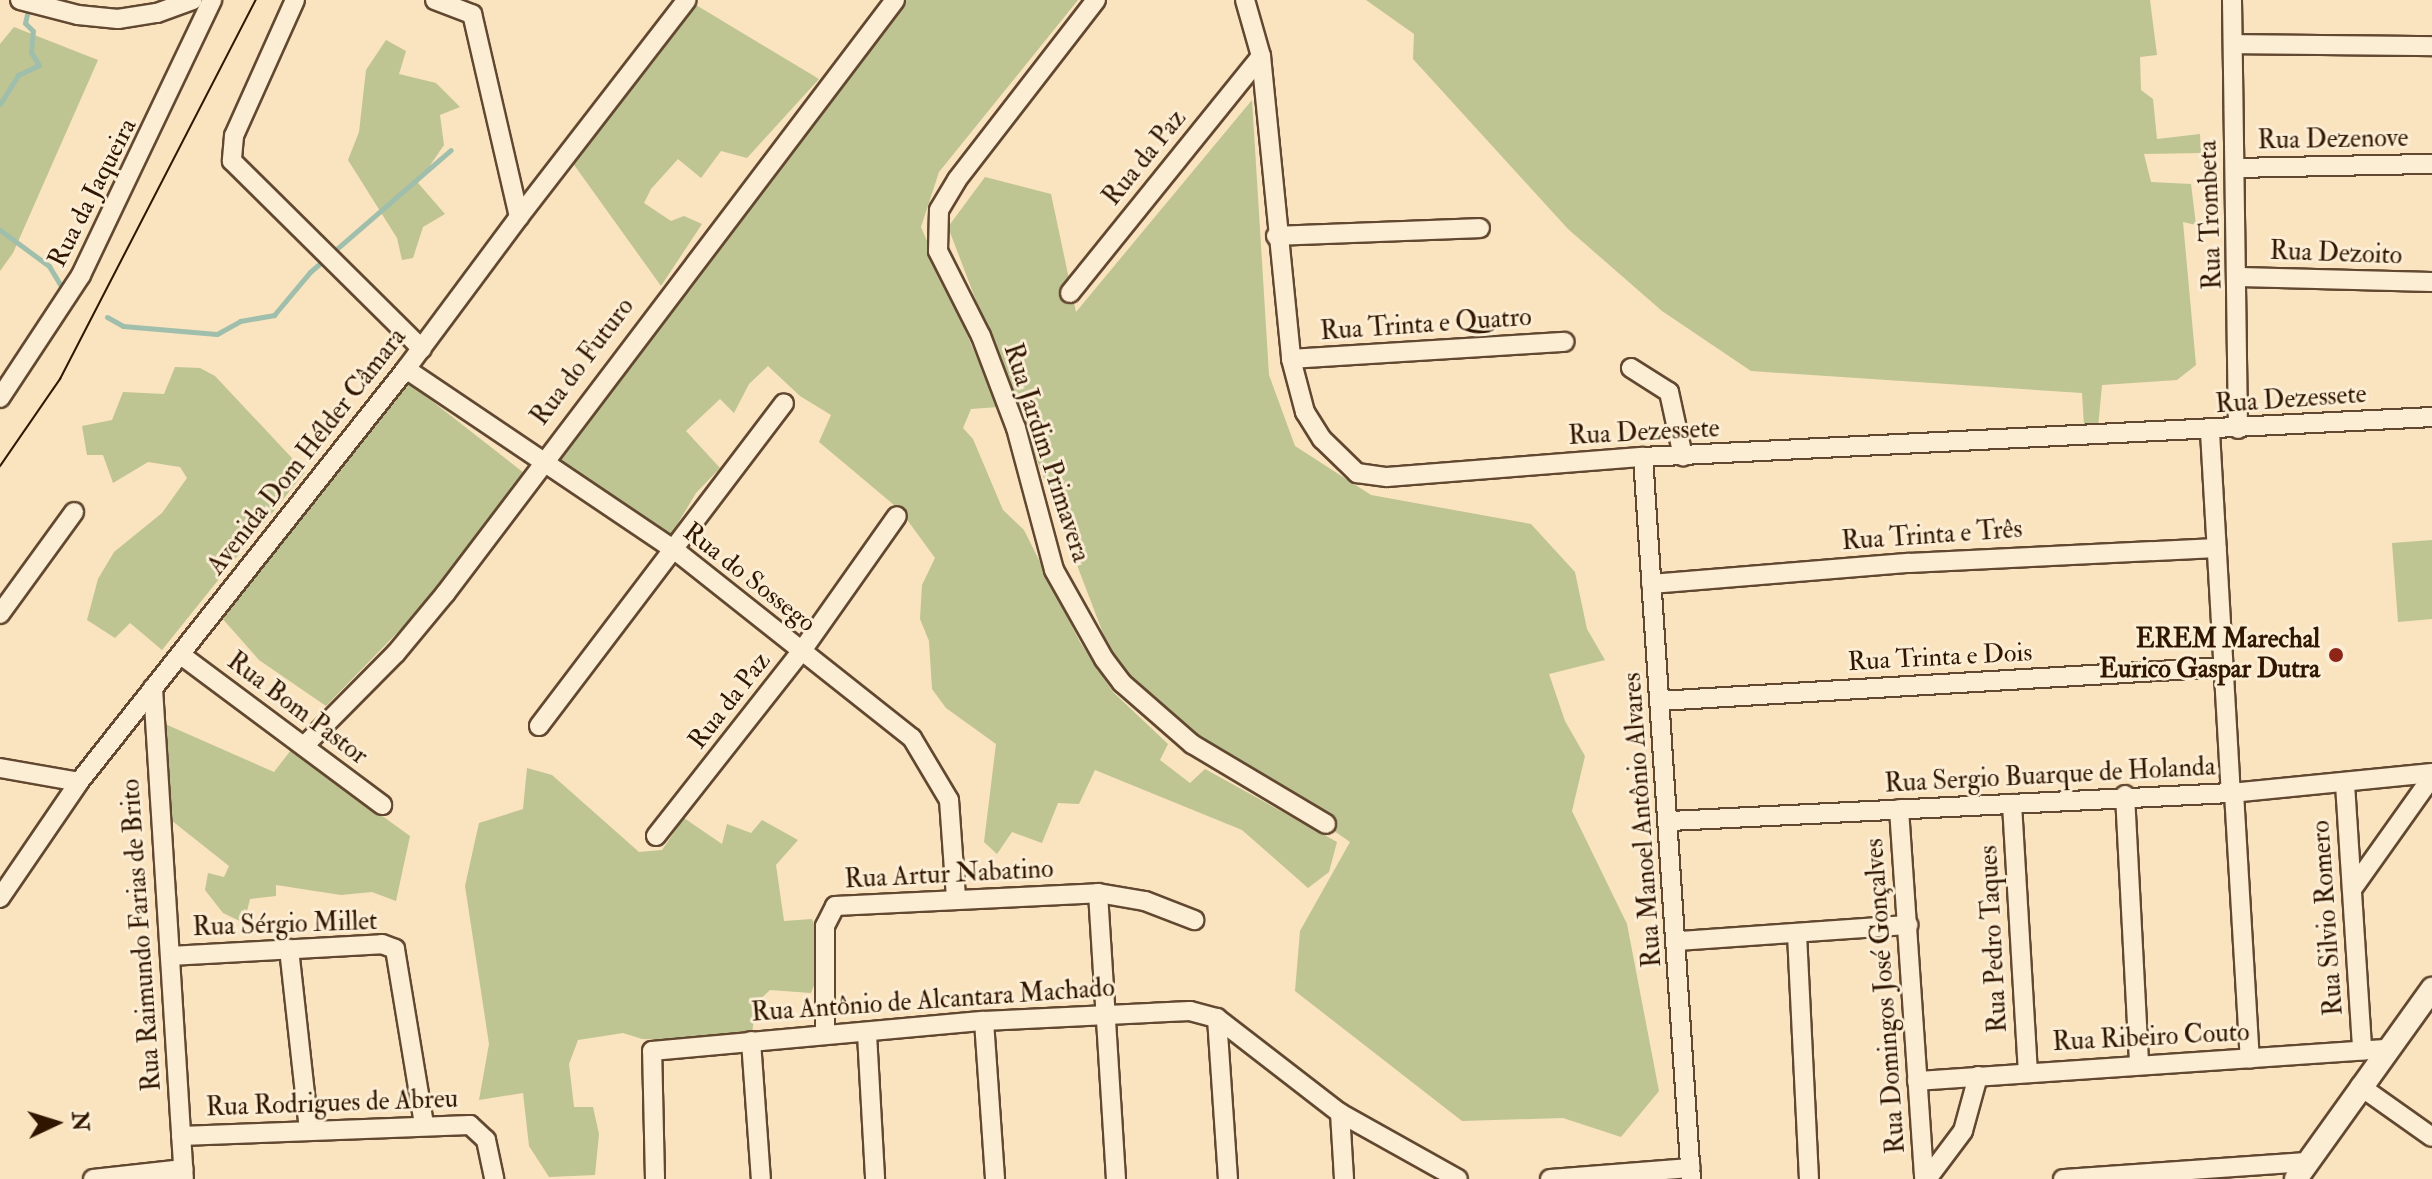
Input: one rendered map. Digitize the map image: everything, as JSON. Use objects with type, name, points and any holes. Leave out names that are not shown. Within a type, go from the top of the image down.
[{"type":"street","points":[[30,3],[118,19],[157,13],[193,0]]},
{"type":"street","name":"Rua da Jaqueira","points":[[0,398],[81,275],[212,0]]},
{"type":"street","points":[[295,0],[234,136],[232,161],[422,349]]},
{"type":"street","points":[[435,0],[478,7],[519,217]]},
{"type":"street","name":"Avenida Dom Hélder Câmara","points":[[5,891],[79,782],[422,349],[519,217],[687,0]]},
{"type":"street","name":"Rua do Futuro","points":[[304,746],[415,629],[895,0]]},
{"type":"street","name":"Rua Jardim Primavera","points":[[1096,0],[957,180],[939,210],[938,251],[981,336],[1016,428],[1054,570],[1104,659],[1122,683],[1192,744],[1326,824]]},
{"type":"street","name":"Rua Dezessete","points":[[1245,0],[1261,56],[1276,236],[1291,359],[1305,412],[1322,439],[1357,473],[1387,477],[1643,457],[2210,432],[2432,417]]},
{"type":"street","name":"Rua Trombeta","points":[[2232,0],[2239,277],[2238,429]]},
{"type":"street","points":[[2233,44],[2432,46]]},
{"type":"street","name":"Rua da Paz","points":[[1070,293],[1261,56]]},
{"type":"street","name":"Rua Dezenove","points":[[2235,168],[2432,164]]},
{"type":"street","points":[[1276,236],[1480,228]]},
{"type":"street","name":"Rua Dezoito","points":[[2239,277],[2432,282]]},
{"type":"street","name":"Rua Trinta e Quatro","points":[[1291,359],[1564,342]]},
{"type":"street","points":[[1631,368],[1669,392],[1683,456]]},
{"type":"street","name":"Rua do Sossego","points":[[406,369],[676,551],[912,738],[949,800],[956,898]]},
{"type":"street","points":[[539,726],[676,551],[784,403]]},
{"type":"street","points":[[2210,432],[2250,1059]]},
{"type":"street","name":"Rua Manoel Antônio Alvares","points":[[1643,457],[1679,941],[1691,1174]]},
{"type":"street","points":[[0,614],[74,512]]},
{"type":"street","name":"Rua da Paz","points":[[656,836],[801,652],[897,516]]},
{"type":"street","name":"Rua Trinta e Três","points":[[1651,584],[1923,562],[2217,548]]},
{"type":"street","name":"Rua Bom Pastor","points":[[181,655],[382,805]]},
{"type":"street","name":"Rua Trinta e Dois","points":[[1659,701],[2224,667]]},
{"type":"street","name":"Rua Raimundo Farias de Brito","points":[[153,688],[183,1174]]},
{"type":"street","points":[[0,768],[79,782]]},
{"type":"street","points":[[2353,888],[2432,775]]},
{"type":"street","name":"Rua Sergio Buarque de Holanda","points":[[1670,821],[2012,804],[2125,795],[2232,793],[2432,775]]},
{"type":"street","name":"Rua Silvio Romero","points":[[2345,784],[2362,1050]]},
{"type":"street","points":[[2125,795],[2139,1065]]},
{"type":"street","name":"Rua Pedro Taques","points":[[2012,804],[2028,1072]]},
{"type":"street","name":"Rua Domingos José Gonçalves","points":[[1899,809],[1926,1179]]},
{"type":"street","points":[[1098,893],[1108,1013],[1116,1179]]},
{"type":"street","name":"Rua Artur Nabatino","points":[[825,1034],[825,926],[830,909],[956,898],[1098,893],[1145,901],[1194,920]]},
{"type":"street","points":[[1679,941],[1908,925]]},
{"type":"street","points":[[1797,934],[1809,1179]]},
{"type":"street","name":"Rua Sérgio Millet","points":[[170,956],[382,944],[399,955],[407,1039],[424,1124]]},
{"type":"street","points":[[289,949],[309,1130]]},
{"type":"street","points":[[2063,1179],[2300,1170],[2432,989]]},
{"type":"street","name":"Rua Antônio de Alcantara Machado","points":[[655,1179],[652,1051],[825,1034],[867,1034],[984,1021],[1108,1013],[1190,1011],[1217,1018]]},
{"type":"street","points":[[1217,1018],[1340,1113],[1458,1179]]},
{"type":"street","points":[[1217,1018],[1228,1179]]},
{"type":"street","points":[[984,1021],[995,1179]]},
{"type":"street","points":[[867,1034],[875,1179]]},
{"type":"street","points":[[751,1041],[761,1179]]},
{"type":"street","name":"Rua Ribeiro Couto","points":[[1917,1081],[2387,1049]]},
{"type":"street","points":[[1926,1179],[1963,1131],[1978,1076]]},
{"type":"street","points":[[2360,1086],[2432,1137]]},
{"type":"street","points":[[1340,1113],[1344,1179]]},
{"type":"street","name":"Rua Rodrigues de Abreu","points":[[181,1136],[424,1124],[478,1127],[494,1179]]},
{"type":"street","points":[[93,1179],[183,1174]]},
{"type":"street","points":[[1550,1179],[1691,1174]]},
{"type":"green space","points":[[903,0],[1078,0],[939,172],[921,227],[998,407],[971,409],[963,428],[973,439],[1003,510],[1024,530],[1080,642],[1113,692],[1168,744],[1160,760],[1190,783],[1205,769],[1337,842],[1329,872],[1308,888],[1242,830],[1095,770],[1079,804],[1058,803],[1042,843],[1012,832],[997,854],[984,842],[996,744],[946,708],[932,689],[929,641],[920,619],[922,585],[935,558],[900,510],[819,442],[831,415],[800,396],[768,366],[749,384],[734,413],[720,399],[686,431],[720,468],[696,493],[665,545],[554,461],[825,111]]},
{"type":"green space","points":[[1366,0],[2150,0],[2157,55],[2140,57],[2141,90],[2153,99],[2157,139],[2200,134],[2201,153],[2144,154],[2151,182],[2191,184],[2196,225],[2183,222],[2196,365],[2177,380],[2102,385],[2098,428],[2084,426],[2082,393],[1751,371],[1662,311],[1568,229],[1413,59],[1414,34]]},
{"type":"green space","points":[[696,5],[819,79],[747,158],[721,151],[701,178],[678,159],[651,189],[644,203],[671,221],[684,216],[702,224],[661,286],[567,155],[653,63]]},
{"type":"green space","points":[[14,27],[98,60],[13,253],[0,271],[0,44]]},
{"type":"green space","points":[[386,40],[406,51],[399,74],[436,83],[460,107],[440,115],[444,145],[418,183],[445,214],[423,227],[413,258],[402,260],[397,238],[348,160],[359,132],[366,70]]},
{"type":"green space","points":[[1252,100],[1269,375],[1295,446],[1371,495],[1531,524],[1575,572],[1587,629],[1605,660],[1549,674],[1565,721],[1585,756],[1572,811],[1627,924],[1659,1091],[1621,1137],[1563,1118],[1462,1121],[1295,991],[1300,931],[1350,842],[1122,683],[948,227],[985,177],[1051,194],[1076,312]]},
{"type":"green space","points":[[175,367],[200,368],[215,376],[305,472],[162,650],[130,623],[115,638],[87,620],[98,579],[114,552],[162,513],[187,478],[180,467],[148,462],[113,483],[103,455],[87,455],[82,426],[112,420],[123,392],[164,394]]},
{"type":"green space","points":[[409,383],[524,473],[426,603],[326,706],[259,660],[221,617]]},
{"type":"green space","points":[[2432,540],[2432,619],[2398,622],[2392,543]]},
{"type":"green space","points":[[165,724],[274,772],[291,750],[410,836],[396,901],[372,892],[341,895],[276,885],[276,896],[250,899],[244,923],[223,913],[205,890],[208,873],[224,877],[229,866],[171,820]]},
{"type":"green space","points":[[527,768],[552,775],[639,852],[662,850],[684,818],[722,844],[727,824],[751,833],[762,820],[798,840],[776,865],[784,921],[812,919],[826,955],[811,993],[770,990],[756,1003],[751,1041],[642,1039],[623,1033],[578,1040],[569,1064],[574,1107],[593,1107],[599,1134],[595,1175],[549,1177],[529,1146],[523,1093],[479,1100],[489,1044],[465,886],[479,823],[523,809]]},
{"type":"waterway","points":[[0,104],[18,75],[39,65],[31,52],[33,31],[25,23],[29,5]]},
{"type":"waterway","points":[[107,317],[123,326],[217,334],[240,321],[274,315],[310,272],[451,150]]},
{"type":"waterway","points":[[0,230],[49,266],[63,289]]},
{"type":"tram line","points":[[0,466],[60,379],[256,0]]},
{"type":"place","name":"EREM Marechal Eurico Gaspar Dutra","points":[[2336,655]]}]
